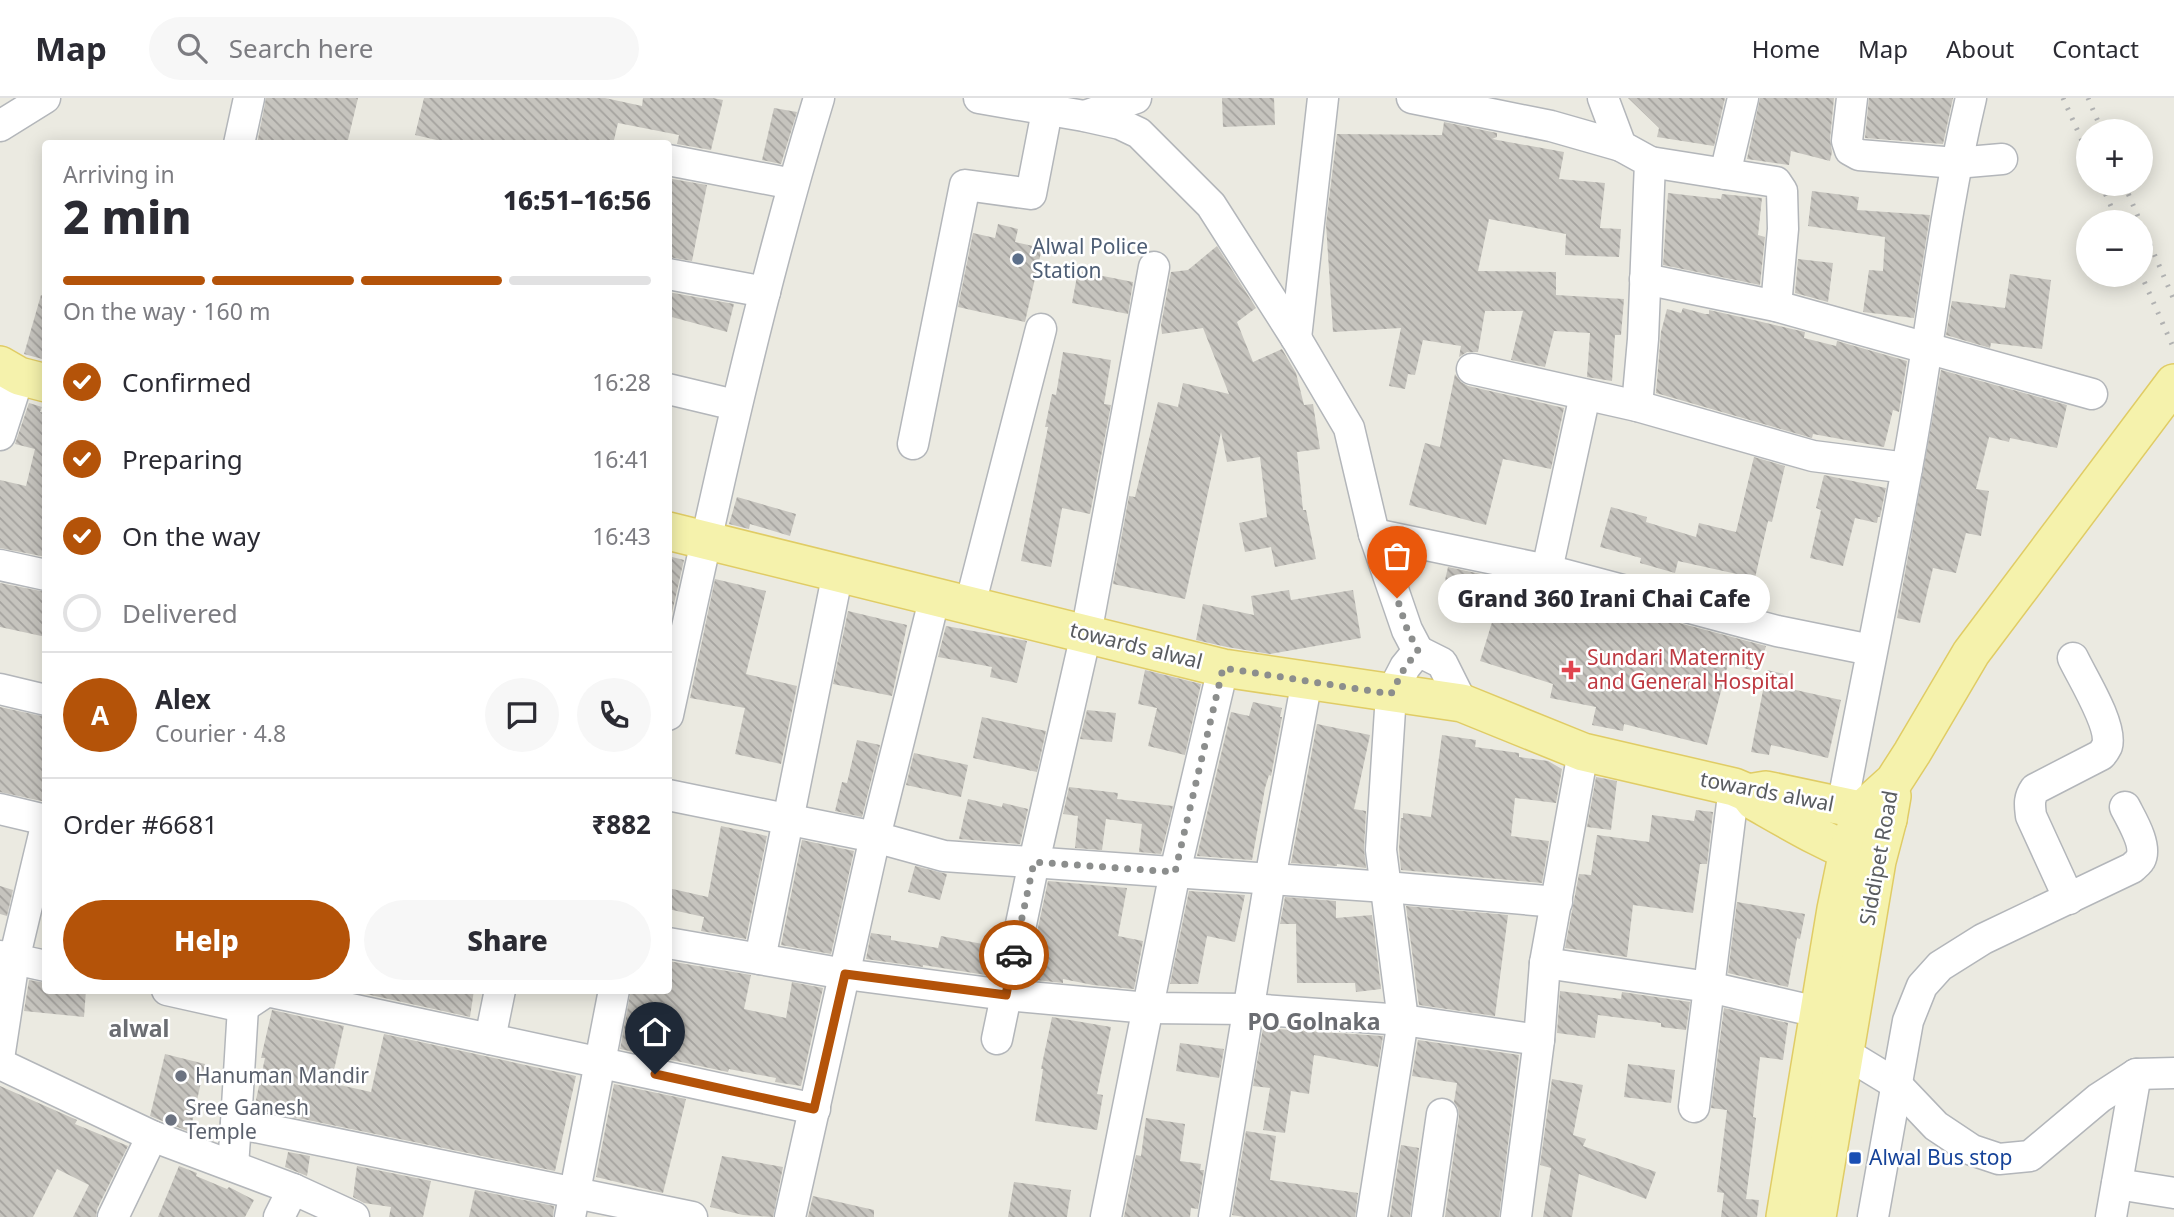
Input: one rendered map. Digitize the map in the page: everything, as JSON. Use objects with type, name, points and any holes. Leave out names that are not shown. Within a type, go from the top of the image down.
[{"type":"main road","name":"Siddipet Road","points":[[1817,1217],[1845,1053],[1863,856],[1864,812],[1894,781],[1971,653],[2174,383]]},
{"type":"main road","name":"towards alwal","points":[[672,532],[1223,668],[1462,703],[1583,752],[1741,790],[1766,790],[1864,812]]},
{"type":"main road","points":[[1741,790],[1754,801],[1863,856]]},
{"type":"main road","name":"Siddipet Road","points":[[1785,1217],[1836,909],[1863,856]]},
{"type":"street","points":[[0,126],[45,98]]},
{"type":"street","points":[[240,140],[249,98]]},
{"type":"street","points":[[672,696],[735,405],[793,184],[819,98]]},
{"type":"street","points":[[979,98],[1067,110],[1120,124],[1139,133],[1211,205],[1296,338],[1349,428],[1374,534],[1407,629],[1418,651],[1443,663],[1462,703]]},
{"type":"street","points":[[1067,110],[1136,98]]},
{"type":"street","points":[[1296,338],[1323,98]]},
{"type":"street","points":[[1412,98],[1551,126],[1620,146],[1650,162],[1776,182],[1782,191],[1783,229],[1776,306]]},
{"type":"street","points":[[1538,98],[1551,126]]},
{"type":"street","points":[[1603,98],[1620,146]]},
{"type":"street","points":[[1725,174],[1743,98]]},
{"type":"street","points":[[1852,98],[1847,141],[1850,150],[1859,155],[1956,163],[2002,159]]},
{"type":"street","points":[[1864,812],[1871,650],[1908,468],[1956,163],[1971,98]]},
{"type":"street","points":[[913,444],[965,185],[1031,194],[1067,110]]},
{"type":"street","points":[[672,161],[793,184]]},
{"type":"street","points":[[1637,406],[1643,339],[1650,162]]},
{"type":"street","points":[[997,1039],[1086,634],[1154,267]]},
{"type":"street","points":[[672,275],[765,292]]},
{"type":"street","points":[[1645,279],[1776,306],[2092,394]]},
{"type":"street","points":[[970,605],[1041,329]]},
{"type":"street","points":[[1472,369],[1637,406],[1812,456],[1908,468]]},
{"type":"street","points":[[0,435],[22,375]]},
{"type":"street","points":[[672,390],[735,405]]},
{"type":"street","points":[[1547,570],[1585,395]]},
{"type":"street","points":[[1374,534],[1547,570],[1777,631],[1871,650]]},
{"type":"street","points":[[0,565],[42,574]]},
{"type":"street","points":[[760,958],[838,572]]},
{"type":"street","points":[[790,1217],[875,837],[935,596]]},
{"type":"street","points":[[1372,1217],[1403,1020],[1381,850],[1391,694],[1405,667],[1418,651]]},
{"type":"street","points":[[2069,899],[2031,817],[2029,804],[2035,789],[2101,755],[2107,747],[2104,722],[2073,658]]},
{"type":"street","points":[[1106,1217],[1175,872],[1223,668]]},
{"type":"street","points":[[1214,1217],[1270,879],[1307,680]]},
{"type":"street","points":[[0,689],[42,699]]},
{"type":"street","points":[[1516,1217],[1539,1040],[1545,963],[1583,752]]},
{"type":"street","points":[[1694,1107],[1709,987],[1741,790]]},
{"type":"street","points":[[672,795],[875,837],[944,856],[1386,887],[1557,902]]},
{"type":"street","points":[[1873,1217],[1908,1020],[1922,986],[1940,966],[1983,939],[2132,868],[2140,860],[2143,851],[2139,835],[2125,807]]},
{"type":"street","points":[[0,809],[42,819]]},
{"type":"street","points":[[0,1052],[7,958],[42,840]]},
{"type":"street","points":[[672,944],[845,974],[1006,995],[1148,1008],[1249,1009],[1403,1020],[1539,1040]]},
{"type":"street","points":[[7,958],[42,965]]},
{"type":"street","points":[[1545,963],[1709,987],[1818,1012]]},
{"type":"street","points":[[202,994],[245,999],[233,1166]]},
{"type":"street","points":[[281,994],[814,1109]]},
{"type":"street","points":[[490,1039],[499,994]]},
{"type":"street","points":[[573,1205],[613,994]]},
{"type":"street","points":[[1845,1053],[1896,1084],[1936,1126],[1972,1150],[1999,1159],[2030,1156],[2099,1098],[2136,1074],[2174,1073]]},
{"type":"street","points":[[0,1064],[152,1136],[293,1189],[354,1217]]},
{"type":"street","points":[[2111,1217],[2136,1074]]},
{"type":"street","points":[[1427,1217],[1443,1114]]},
{"type":"street","points":[[236,1123],[573,1205],[684,1216]]},
{"type":"street","points":[[113,1217],[152,1136]]},
{"type":"street","points":[[2117,1184],[2174,1193]]},
{"type":"street","points":[[279,1217],[293,1189]]},
{"type":"building","points":[[266,98],[358,98],[348,140],[258,140]]},
{"type":"building","points":[[424,98],[605,98],[642,106],[643,98],[723,100],[711,150],[677,144],[679,135],[618,123],[614,140],[437,140],[415,135]]},
{"type":"building","points":[[1222,98],[1274,98],[1275,125],[1223,127]]},
{"type":"building","points":[[1628,98],[1725,98],[1714,146],[1657,137],[1659,128]]},
{"type":"building","points":[[1760,98],[1834,98],[1830,161],[1791,151],[1789,165],[1747,159]]},
{"type":"building","points":[[1869,98],[1953,98],[1943,144],[1865,138]]},
{"type":"building","points":[[774,108],[797,112],[781,164],[762,160]]},
{"type":"building","points":[[1444,122],[1497,133],[1497,137],[1492,139],[1564,152],[1559,179],[1605,183],[1600,228],[1621,229],[1619,257],[1565,255],[1566,234],[1489,219],[1478,271],[1556,272],[1556,295],[1624,299],[1621,335],[1615,335],[1612,381],[1587,377],[1590,333],[1554,331],[1545,367],[1511,360],[1523,311],[1485,311],[1478,352],[1467,352],[1459,357],[1461,346],[1423,340],[1415,375],[1408,374],[1405,389],[1389,386],[1401,328],[1333,332],[1326,224],[1337,134],[1442,135]]},
{"type":"building","points":[[672,179],[707,185],[692,261],[672,258]]},
{"type":"building","points":[[1812,191],[1859,197],[1857,210],[1930,215],[1914,318],[1863,312],[1869,270],[1883,271],[1885,237],[1808,226]]},
{"type":"building","points":[[1668,193],[1721,199],[1722,194],[1762,198],[1758,235],[1765,237],[1760,285],[1663,265]]},
{"type":"building","points":[[998,224],[1018,229],[1015,242],[1042,248],[1025,322],[958,307],[973,233],[995,238]]},
{"type":"building","points":[[1217,246],[1256,308],[1237,322],[1253,362],[1282,349],[1296,373],[1304,405],[1313,404],[1320,449],[1297,452],[1303,510],[1306,510],[1316,559],[1275,567],[1271,547],[1245,552],[1239,523],[1267,517],[1260,457],[1227,462],[1221,432],[1185,599],[1113,584],[1129,496],[1135,497],[1158,402],[1178,407],[1183,383],[1229,394],[1203,328],[1162,334],[1161,325],[1171,272],[1188,270]]},
{"type":"building","points":[[1798,259],[1833,263],[1828,302],[1795,293]]},
{"type":"building","points":[[1078,271],[1133,282],[1128,314],[1072,303]]},
{"type":"building","points":[[2010,274],[2051,280],[2042,349],[1991,343],[1990,348],[1946,335],[1952,301],[2005,308]]},
{"type":"building","points":[[672,293],[734,304],[727,332],[672,317]]},
{"type":"building","points":[[41,295],[42,295],[42,359],[24,354]]},
{"type":"building","points":[[1683,308],[1705,314],[1709,314],[1709,310],[1805,332],[1804,338],[1836,346],[1837,341],[1907,361],[1899,412],[1893,410],[1884,447],[1813,434],[1812,438],[1656,393],[1661,332],[1667,309],[1681,313]]},
{"type":"building","points":[[1063,352],[1111,360],[1104,404],[1111,405],[1090,514],[1062,508],[1051,567],[1021,561],[1048,427],[1045,427],[1052,394],[1056,395]]},
{"type":"building","points":[[1941,370],[2067,405],[2057,448],[2010,438],[2009,442],[1989,437],[1976,489],[1989,491],[1981,536],[1966,533],[1956,573],[1933,568],[1920,623],[1897,618]]},
{"type":"building","points":[[1455,374],[1468,386],[1564,408],[1551,469],[1503,459],[1486,525],[1409,505],[1425,443],[1440,447]]},
{"type":"building","points":[[29,403],[42,407],[42,556],[0,548],[0,480],[26,486],[35,449],[15,444]]},
{"type":"building","points":[[1754,457],[1785,466],[1772,522],[1768,521],[1755,578],[1678,561],[1675,573],[1640,563],[1641,558],[1600,547],[1611,507],[1647,517],[1646,522],[1696,537],[1699,523],[1736,532]]},
{"type":"building","points":[[1824,475],[1886,488],[1877,523],[1855,518],[1843,566],[1810,558],[1821,510],[1816,508]]},
{"type":"building","points":[[737,497],[796,514],[790,536],[750,524],[749,529],[729,524]]},
{"type":"building","points":[[672,557],[684,560],[672,612]]},
{"type":"building","points":[[1448,567],[1543,587],[1766,646],[1759,672],[1728,664],[1707,745],[1624,724],[1623,731],[1592,725],[1596,707],[1550,698],[1553,684],[1480,661],[1493,619],[1493,610],[1441,598]]},
{"type":"building","points":[[715,579],[766,591],[746,674],[797,686],[781,764],[735,754],[745,708],[690,698]]},
{"type":"building","points":[[0,583],[42,591],[42,636],[0,627]]},
{"type":"building","points":[[1289,590],[1291,600],[1353,590],[1361,638],[1270,654],[1196,640],[1203,604],[1254,615],[1251,596]]},
{"type":"building","points":[[848,611],[907,625],[892,696],[833,684]]},
{"type":"building","points":[[946,626],[1027,641],[1017,683],[990,677],[992,667],[938,657]]},
{"type":"building","points":[[1145,670],[1201,684],[1185,755],[1148,746],[1157,708],[1138,704]]},
{"type":"building","points":[[1767,670],[1784,674],[1782,687],[1841,700],[1828,758],[1771,745],[1769,755],[1751,752]]},
{"type":"building","points":[[1253,702],[1282,708],[1282,717],[1252,860],[1197,856],[1231,712],[1249,716]]},
{"type":"building","points":[[0,707],[42,716],[42,801],[0,792]]},
{"type":"building","points":[[1087,710],[1116,713],[1112,742],[1080,739]]},
{"type":"building","points":[[982,717],[1046,731],[1037,772],[973,758]]},
{"type":"building","points":[[1317,724],[1370,735],[1354,809],[1366,811],[1366,868],[1291,863]]},
{"type":"building","points":[[1442,735],[1476,740],[1475,747],[1519,753],[1519,757],[1548,761],[1562,769],[1556,803],[1515,798],[1511,836],[1549,841],[1542,883],[1401,870],[1401,818],[1403,813],[1431,817]]},
{"type":"building","points":[[857,740],[880,745],[862,817],[835,811],[842,782],[847,783]]},
{"type":"building","points":[[914,753],[968,765],[961,797],[906,785]]},
{"type":"building","points":[[1596,777],[1617,781],[1611,830],[1587,827]]},
{"type":"building","points":[[1069,787],[1118,793],[1117,799],[1173,806],[1161,854],[1139,852],[1142,824],[1106,819],[1102,850],[1075,848],[1078,816],[1063,814]]},
{"type":"building","points":[[968,799],[1002,807],[1003,803],[1028,809],[1020,844],[959,839]]},
{"type":"building","points":[[1696,810],[1713,812],[1707,864],[1700,864],[1693,913],[1633,905],[1627,957],[1565,948],[1579,874],[1591,875],[1597,835],[1649,842],[1652,815],[1694,821]]},
{"type":"building","points":[[721,826],[767,836],[746,939],[701,931],[704,917],[672,910],[672,889],[708,897]]},
{"type":"building","points":[[802,840],[854,851],[831,954],[781,945]]},
{"type":"building","points":[[915,866],[947,874],[940,900],[908,892]]},
{"type":"building","points":[[1048,881],[1127,888],[1118,936],[1143,941],[1134,989],[1063,979],[1063,983],[1027,979]]},
{"type":"building","points":[[0,886],[13,890],[7,916],[0,914]]},
{"type":"building","points":[[1189,891],[1245,895],[1235,942],[1207,936],[1198,984],[1170,984]]},
{"type":"building","points":[[1285,897],[1336,901],[1336,918],[1372,915],[1381,989],[1356,992],[1355,983],[1297,983],[1296,924],[1280,924]]},
{"type":"building","points":[[1737,902],[1805,914],[1800,939],[1797,938],[1788,987],[1728,973]]},
{"type":"building","points":[[1406,906],[1508,915],[1495,1016],[1419,1005]]},
{"type":"building","points":[[871,933],[891,936],[891,940],[938,948],[941,936],[998,947],[992,976],[866,959]]},
{"type":"building","points":[[672,962],[751,975],[744,1009],[786,1018],[792,982],[823,988],[801,1086],[775,1082],[776,1078],[729,1069],[728,1072],[620,1049],[630,994],[672,994]]},
{"type":"building","points":[[29,980],[42,982],[42,994],[86,994],[84,1017],[24,1011]]},
{"type":"building","points":[[1560,991],[1621,999],[1622,992],[1690,1002],[1686,1030],[1661,1027],[1661,1023],[1598,1015],[1595,1038],[1557,1033]]},
{"type":"building","points":[[366,994],[473,994],[470,1017]]},
{"type":"building","points":[[1724,1008],[1788,1023],[1783,1060],[1760,1057],[1746,1199],[1759,1200],[1757,1217],[1721,1217],[1724,1193],[1717,1192],[1727,1110],[1711,1108]]},
{"type":"building","points":[[272,1010],[344,1026],[331,1083],[371,1092],[384,1034],[576,1076],[555,1171],[254,1109],[265,1058],[261,1058]]},
{"type":"building","points":[[1052,1017],[1111,1027],[1097,1094],[1103,1095],[1097,1130],[1035,1121],[1041,1069]]},
{"type":"building","points":[[1263,1028],[1383,1036],[1378,1067],[1314,1055],[1309,1094],[1291,1091],[1285,1133],[1263,1130],[1270,1088],[1253,1086]]},
{"type":"building","points":[[1418,1040],[1519,1055],[1499,1217],[1445,1217],[1459,1117],[1454,1102],[1457,1083],[1412,1076]]},
{"type":"building","points":[[1180,1043],[1224,1049],[1219,1078],[1176,1071]]},
{"type":"building","points":[[165,1054],[205,1064],[190,1132],[150,1116]]},
{"type":"building","points":[[1628,1064],[1675,1070],[1671,1103],[1624,1097]]},
{"type":"building","points":[[1552,1079],[1583,1085],[1573,1135],[1586,1139],[1583,1146],[1656,1172],[1646,1199],[1579,1174],[1572,1217],[1543,1217],[1551,1168],[1540,1165]]},
{"type":"building","points":[[614,1084],[686,1099],[663,1193],[596,1177]]},
{"type":"building","points":[[0,1086],[77,1120],[75,1124],[128,1146],[97,1209],[96,1217],[73,1217],[89,1185],[57,1169],[33,1217],[0,1217]]},
{"type":"building","points":[[1146,1118],[1185,1124],[1180,1161],[1201,1164],[1200,1170],[1204,1170],[1198,1209],[1191,1208],[1190,1217],[1124,1217],[1136,1155],[1141,1156]]},
{"type":"building","points":[[1246,1131],[1276,1136],[1270,1180],[1358,1193],[1355,1217],[1232,1215]]},
{"type":"building","points":[[1401,1145],[1419,1148],[1410,1217],[1390,1217]]},
{"type":"building","points":[[288,1152],[310,1156],[307,1176],[285,1167]]},
{"type":"building","points":[[722,1156],[783,1167],[773,1217],[743,1215],[710,1207]]},
{"type":"building","points":[[179,1166],[254,1200],[245,1217],[158,1217]]},
{"type":"building","points":[[357,1166],[431,1181],[423,1217],[389,1217],[391,1207],[364,1203],[353,1197]]},
{"type":"building","points":[[1014,1182],[1071,1190],[1067,1217],[1008,1217]]},
{"type":"building","points":[[475,1190],[554,1206],[553,1217],[469,1217]]},
{"type":"building","points":[[813,1196],[874,1210],[874,1217],[808,1217]]},
{"type":"railway","points":[[2063,98],[2076,127]]},
{"type":"railway","points":[[2088,98],[2097,119]]},
{"type":"railway","points":[[2106,196],[2113,210]]},
{"type":"railway","points":[[2129,196],[2174,300]]},
{"type":"railway","points":[[2147,287],[2174,349]]},
{"type":"way so far","points":[[1014,955],[1034,862],[1175,872],[1223,668],[1391,694],[1405,667],[1418,651],[1407,629],[1397,598]]},
{"type":"place","name":"Alwal Police Station","points":[[1018,259]]},
{"type":"place","name":"Grand 360 Irani Chai Cafe","points":[[1397,598]]},
{"type":"place","name":"Sundari Maternity and General Hospital","points":[[1571,670]]},
{"type":"place","name":"Hanuman Mandir","points":[[181,1076]]},
{"type":"place","name":"Sree Ganesh Temple","points":[[171,1120]]},
{"type":"place","name":"Alwal Bus stop","points":[[1855,1158]]},
{"type":"district","name":"PO Golnaka","points":[[1314,1022]]},
{"type":"district","name":"alwal","points":[[139,1029]]},
{"type":"route","points":[[655,1074],[814,1109],[845,974],[1006,995],[1014,955]]}]
